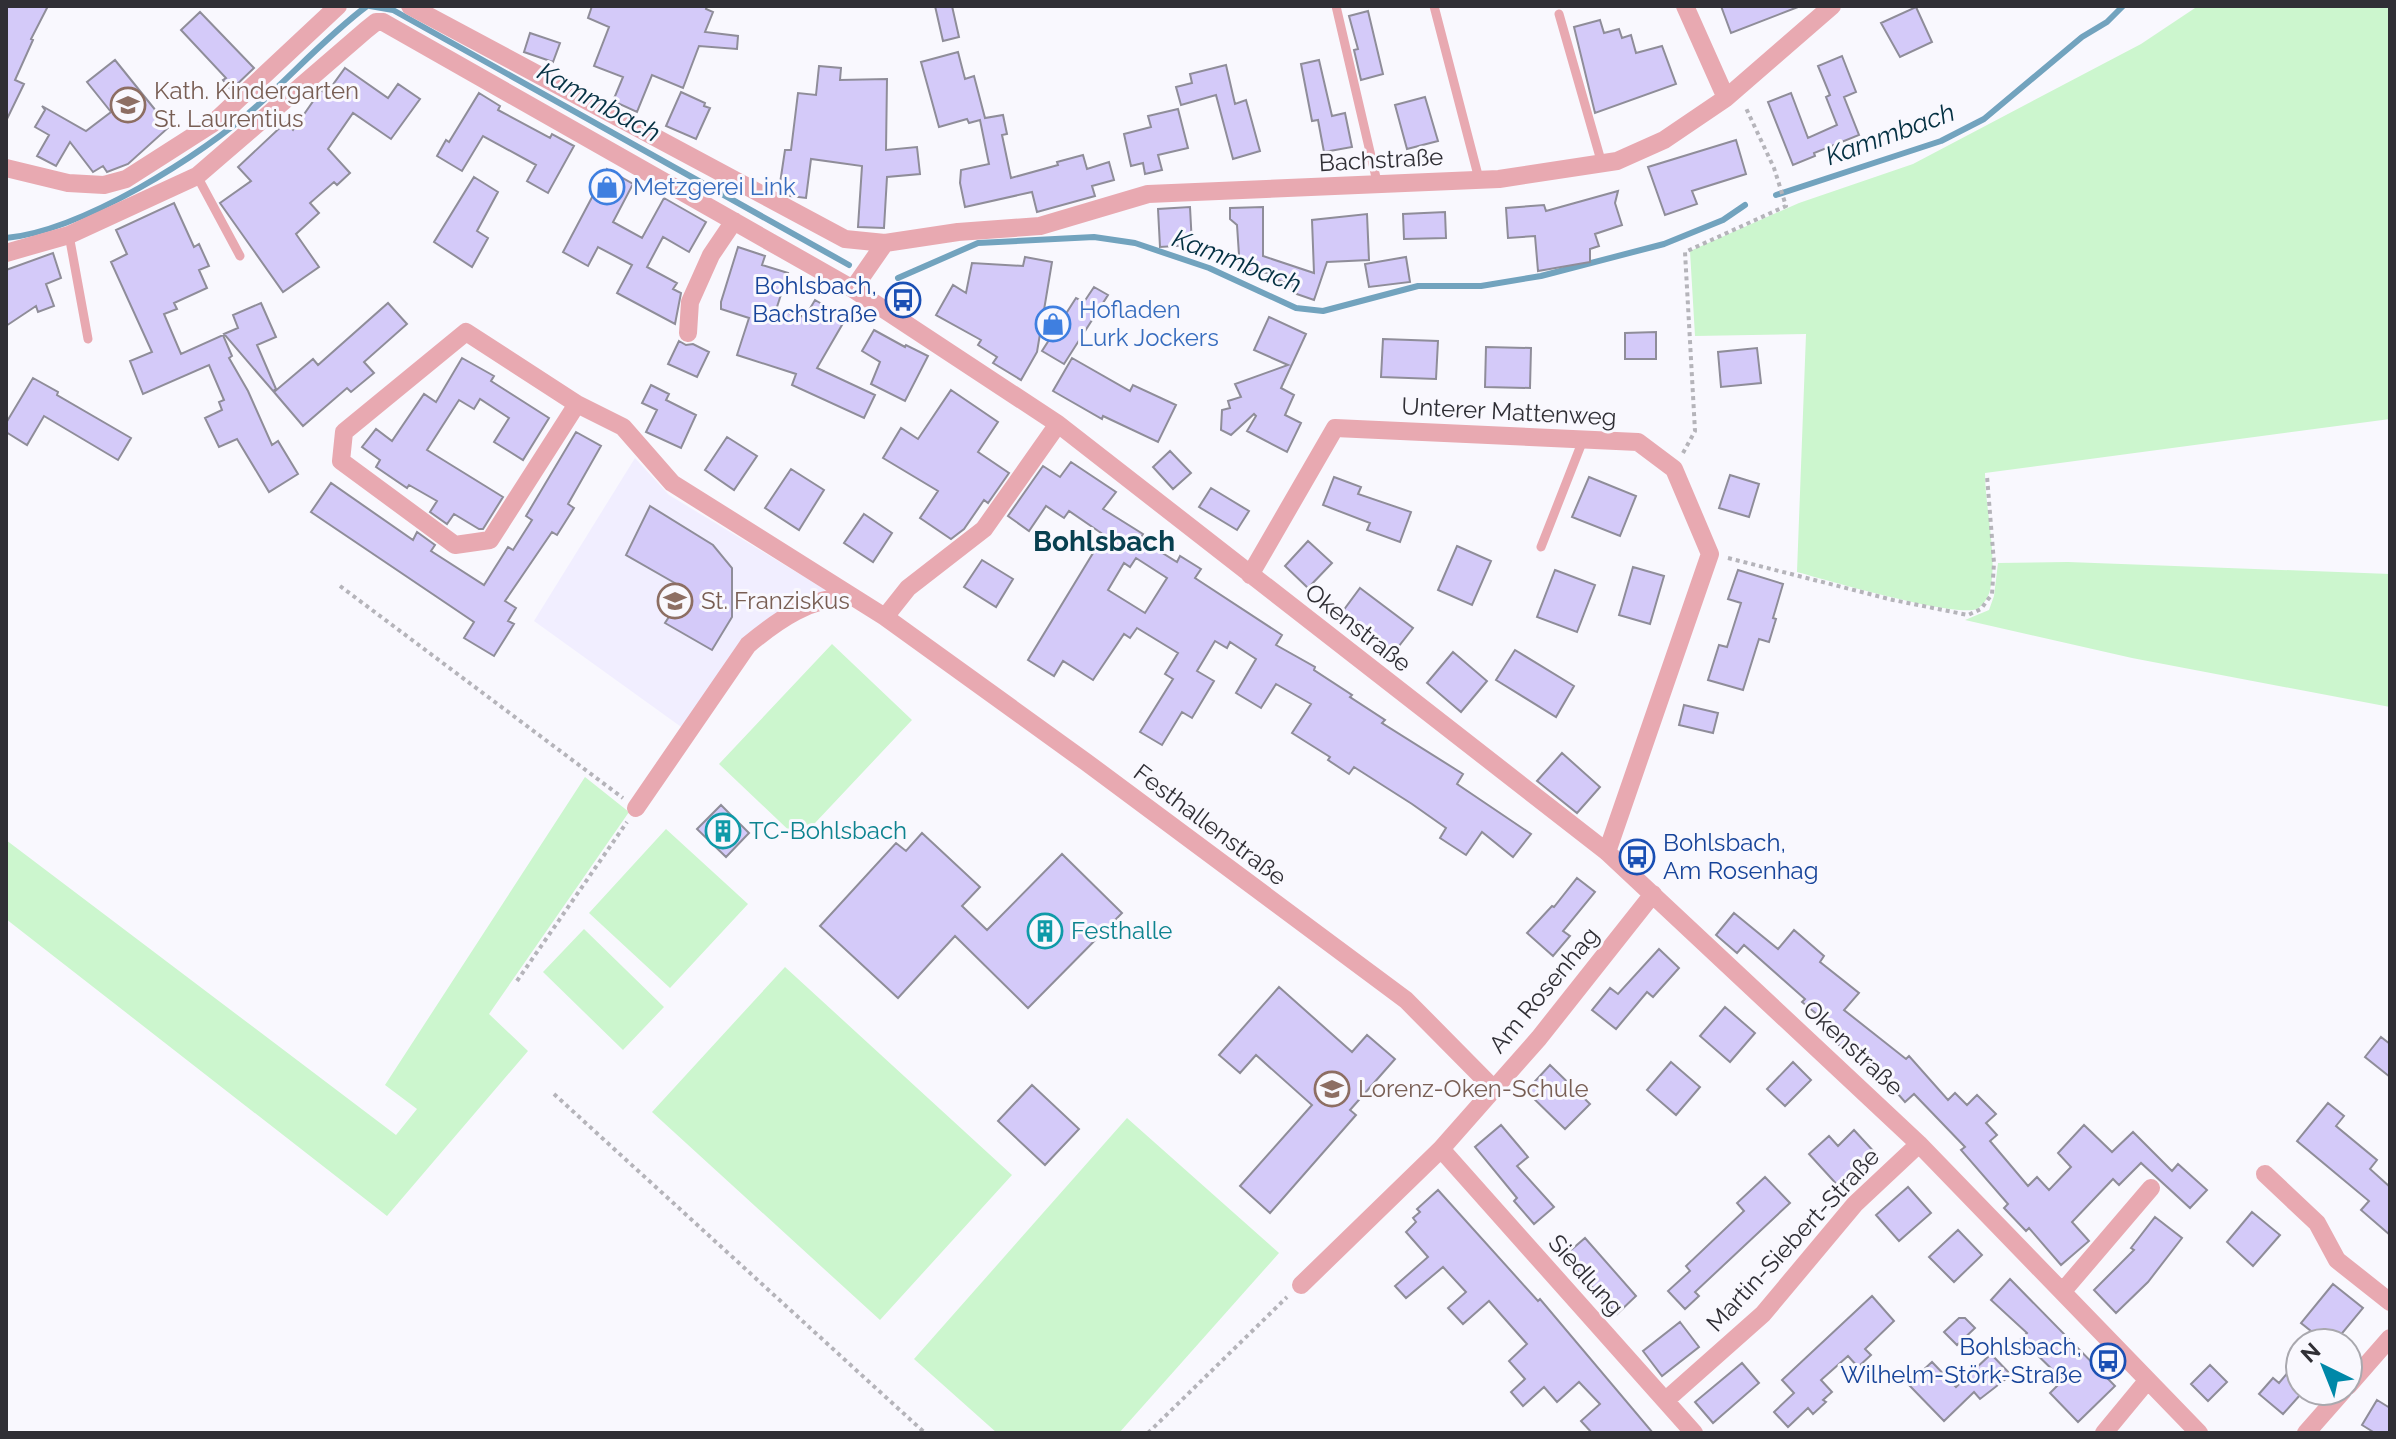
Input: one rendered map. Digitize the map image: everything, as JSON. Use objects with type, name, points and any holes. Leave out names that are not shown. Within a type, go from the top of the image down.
[{"type":"street","points":[[6,168],[68,183],[104,185],[126,179],[212,124],[338,6]]},
{"type":"street","name":"Bachstraße","points":[[410,6],[845,239],[885,243],[958,232],[1040,226],[1148,194],[1499,179],[1617,161],[1664,140],[1731,93],[1832,6]]},
{"type":"street","points":[[1685,6],[1731,93]]},
{"type":"street","points":[[6,253],[69,235],[197,176],[382,14]]},
{"type":"street","name":"Okenstraße","points":[[382,14],[853,289],[1058,424],[1607,852],[1919,1144],[2199,1433]]},
{"type":"street","points":[[688,333],[690,302],[711,255],[734,221]]},
{"type":"street","points":[[853,289],[885,243]]},
{"type":"street","name":"Festhallenstraße","points":[[577,404],[490,540],[455,545],[341,461],[344,432],[466,332],[577,404],[623,427],[672,483],[885,617],[1095,769],[1406,1000],[1493,1088]]},
{"type":"street","points":[[885,617],[908,588],[984,529],[1058,424]]},
{"type":"street","name":"Unterer Mattenweg","points":[[1250,575],[1335,428],[1638,442],[1674,469]]},
{"type":"street","points":[[1607,852],[1710,554],[1674,469]]},
{"type":"street","points":[[636,808],[748,645],[770,626],[801,608],[829,597],[851,596]]},
{"type":"street","name":"Am Rosenhag","points":[[1301,1285],[1441,1149],[1539,1038],[1653,894]]},
{"type":"street","name":"Martin-Siebert-Straße","points":[[1666,1400],[1763,1314],[1855,1204],[1919,1144]]},
{"type":"street","name":"Siedlung","points":[[1441,1149],[1694,1433]]},
{"type":"street","points":[[2265,1174],[2317,1223],[2337,1260],[2390,1302]]},
{"type":"street","points":[[2063,1291],[2151,1188]]},
{"type":"street","points":[[2364,1368],[2390,1338]]},
{"type":"street","points":[[2104,1433],[2147,1381]]},
{"type":"street","points":[[2306,1433],[2329,1407]]},
{"type":"lane","points":[[1336,6],[1378,186]]},
{"type":"lane","points":[[1434,6],[1479,179]]},
{"type":"lane","points":[[1559,14],[1602,164]]},
{"type":"lane","points":[[197,176],[240,256]]},
{"type":"lane","points":[[69,235],[88,339]]},
{"type":"lane","points":[[1541,547],[1583,440]]},
{"type":"path","points":[[1674,469],[1695,431],[1685,252],[1786,206],[1774,168],[1731,93]]},
{"type":"path","points":[[1710,554],[1893,600],[1968,615],[1981,609],[1992,594],[1994,563],[1987,476]]},
{"type":"path","points":[[340,586],[636,808],[517,981]]},
{"type":"path","points":[[554,1094],[925,1433]]},
{"type":"path","points":[[1148,1433],[1301,1285]]},
{"type":"shaded area","name":"St. Franziskus","points":[[635,458],[669,495],[826,590],[780,612],[684,729],[534,621]]},
{"type":"green space","points":[[2198,6],[2390,6],[2390,419],[1985,473],[1992,577],[1988,595],[1977,609],[1918,603],[1797,572],[1806,334],[1695,336],[1690,251],[1799,203],[1913,164],[2141,44]]},
{"type":"green space","points":[[2068,562],[2390,574],[2390,707],[2132,658],[1965,620],[1989,610],[1998,563]]},
{"type":"green space","points":[[832,644],[912,720],[799,840],[719,764]]},
{"type":"green space","points":[[585,777],[629,812],[489,1014],[528,1051],[387,1216],[6,919],[6,840],[396,1135],[417,1109],[385,1085]]},
{"type":"green space","points":[[666,829],[748,904],[670,988],[589,913]]},
{"type":"green space","points":[[584,929],[664,1007],[623,1050],[543,972]]},
{"type":"green space","points":[[785,967],[1012,1175],[880,1320],[652,1112]]},
{"type":"green space","points":[[1127,1118],[1279,1253],[1119,1433],[997,1433],[914,1359]]},
{"type":"building","points":[[6,6],[48,6],[15,80],[24,84],[6,121]]},
{"type":"building","points":[[592,6],[707,6],[706,9],[713,12],[705,32],[738,36],[737,49],[699,46],[683,88],[652,75],[637,112],[613,101],[623,77],[594,66],[609,27],[588,18]]},
{"type":"building","points":[[935,6],[952,6],[959,37],[943,41]]},
{"type":"building","points":[[1721,6],[1798,6],[1798,7],[1731,33]]},
{"type":"building","points":[[1916,7],[1932,42],[1900,57],[1881,23]]},
{"type":"building","points":[[1368,11],[1383,74],[1361,80],[1354,50],[1358,49],[1349,16]]},
{"type":"building","points":[[200,12],[254,68],[231,90],[223,80],[226,78],[181,30]]},
{"type":"building","points":[[1600,20],[1604,33],[1619,29],[1622,38],[1631,35],[1636,53],[1662,46],[1676,84],[1595,113],[1574,27]]},
{"type":"building","points":[[530,33],[560,43],[553,62],[524,52]]},
{"type":"building","points":[[958,52],[965,79],[974,76],[985,118],[1003,115],[1007,134],[1002,135],[1011,178],[1083,155],[1087,169],[1109,162],[1114,180],[1092,186],[1095,196],[1037,212],[1032,192],[965,207],[961,170],[989,164],[980,120],[969,123],[967,119],[939,127],[921,62]]},
{"type":"building","points":[[1842,56],[1856,92],[1844,97],[1859,135],[1793,165],[1768,102],[1791,93],[1808,138],[1837,125],[1826,97],[1830,95],[1818,66]]},
{"type":"building","points":[[115,60],[169,127],[128,164],[107,172],[103,166],[93,172],[70,142],[56,166],[37,156],[49,135],[35,127],[45,110],[42,106],[86,131],[111,112],[87,82]]},
{"type":"building","points":[[1319,60],[1332,116],[1345,113],[1352,147],[1324,152],[1318,120],[1312,121],[1301,64]]},
{"type":"building","points":[[1226,65],[1235,104],[1246,100],[1260,151],[1233,159],[1216,95],[1181,105],[1176,87],[1192,83],[1190,74]]},
{"type":"building","points":[[819,66],[841,68],[840,80],[887,79],[886,150],[917,147],[920,174],[887,177],[884,228],[858,227],[862,166],[811,159],[806,198],[790,196],[779,190],[785,150],[791,150],[798,93],[816,95]]},
{"type":"building","points":[[345,68],[388,98],[398,84],[420,99],[391,139],[353,113],[328,149],[350,173],[310,203],[319,213],[296,234],[319,267],[283,292],[220,203],[251,181],[238,167],[286,122],[293,130],[321,90],[326,94]]},
{"type":"building","points":[[681,92],[710,108],[696,139],[666,126]]},
{"type":"building","points":[[479,93],[500,106],[498,110],[550,138],[552,134],[574,146],[548,193],[527,181],[536,165],[483,136],[462,171],[437,156]]},
{"type":"building","points":[[1425,97],[1438,141],[1407,149],[1395,105]]},
{"type":"building","points":[[1178,109],[1188,148],[1158,155],[1162,170],[1145,174],[1143,163],[1131,166],[1124,134],[1151,127],[1148,116]]},
{"type":"building","points":[[1736,140],[1746,174],[1692,191],[1697,204],[1665,215],[1648,167]]},
{"type":"building","points":[[607,169],[633,184],[613,222],[642,238],[664,198],[706,222],[689,252],[663,237],[647,267],[677,283],[673,289],[681,293],[675,324],[617,293],[632,265],[598,247],[588,266],[563,252]]},
{"type":"building","points":[[474,177],[498,192],[477,231],[488,238],[472,267],[434,242]]},
{"type":"building","points":[[1618,191],[1615,203],[1622,225],[1595,234],[1599,246],[1590,249],[1590,262],[1538,271],[1535,236],[1508,238],[1506,208],[1544,205],[1546,211]]},
{"type":"building","points":[[174,203],[194,247],[199,244],[209,266],[199,270],[207,288],[174,303],[177,309],[164,314],[181,354],[223,335],[232,356],[229,358],[248,391],[272,445],[278,441],[298,474],[269,492],[237,439],[219,447],[205,418],[222,410],[219,402],[224,400],[209,365],[143,394],[130,361],[152,352],[111,262],[127,254],[116,230]]},
{"type":"building","points":[[1190,207],[1192,245],[1160,247],[1158,209]]},
{"type":"building","points":[[1263,207],[1263,256],[1314,273],[1312,220],[1367,214],[1369,260],[1327,262],[1314,300],[1291,292],[1293,285],[1275,279],[1276,274],[1240,270],[1237,225],[1230,219],[1230,208]]},
{"type":"building","points":[[1445,212],[1446,238],[1404,239],[1403,214]]},
{"type":"building","points":[[738,247],[765,256],[762,265],[788,273],[776,310],[805,317],[815,300],[846,318],[817,368],[875,395],[864,418],[792,385],[796,374],[737,355],[749,318],[721,309],[721,302]]},
{"type":"building","points":[[53,253],[61,278],[46,284],[54,306],[38,312],[36,306],[6,326],[6,270]]},
{"type":"building","points":[[1025,257],[1052,262],[1037,352],[1021,380],[993,363],[997,357],[978,345],[981,340],[936,315],[953,285],[966,293],[972,263],[1023,266]]},
{"type":"building","points":[[1406,257],[1410,282],[1369,287],[1365,264]]},
{"type":"building","points":[[1094,287],[1108,295],[1064,364],[1042,351],[1076,298],[1084,302]]},
{"type":"building","points":[[261,303],[276,337],[257,345],[276,389],[273,391],[224,334],[238,328],[233,315]]},
{"type":"building","points":[[388,303],[407,324],[364,362],[374,373],[351,392],[347,388],[303,426],[274,392],[313,359],[318,365]]},
{"type":"building","points":[[1269,317],[1306,334],[1281,388],[1294,395],[1285,415],[1301,423],[1287,452],[1247,431],[1256,416],[1254,414],[1231,435],[1221,430],[1222,410],[1230,408],[1228,401],[1241,397],[1235,384],[1288,365],[1254,350]]},
{"type":"building","points":[[874,330],[928,356],[905,401],[871,384],[880,362],[862,351]]},
{"type":"building","points":[[1656,332],[1656,359],[1625,359],[1625,333]]},
{"type":"building","points":[[1383,339],[1438,341],[1436,379],[1381,377]]},
{"type":"building","points":[[679,341],[709,352],[697,377],[668,364]]},
{"type":"building","points":[[1486,347],[1531,348],[1530,388],[1485,387]]},
{"type":"building","points":[[1757,348],[1761,383],[1721,387],[1718,352]]},
{"type":"building","points":[[462,358],[494,376],[491,381],[549,418],[523,460],[494,442],[509,418],[480,399],[474,409],[459,400],[427,450],[503,497],[483,529],[454,514],[447,524],[430,512],[437,501],[409,485],[407,488],[376,467],[380,460],[362,447],[376,429],[392,441],[424,394],[436,402]]},
{"type":"building","points":[[1072,358],[1130,391],[1133,385],[1176,405],[1158,442],[1103,416],[1102,419],[1053,391]]},
{"type":"building","points":[[33,378],[131,438],[118,460],[44,416],[27,445],[6,432],[6,423]]},
{"type":"building","points":[[651,385],[669,394],[666,400],[696,415],[681,448],[646,432],[657,410],[642,403]]},
{"type":"building","points":[[951,390],[998,422],[978,452],[1009,473],[988,503],[984,500],[964,529],[951,539],[920,518],[938,491],[883,458],[901,428],[918,439]]},
{"type":"building","points":[[576,432],[601,446],[568,504],[574,508],[557,535],[552,532],[505,601],[516,608],[508,621],[514,624],[494,656],[464,638],[474,622],[311,512],[331,483],[413,540],[417,532],[435,545],[431,551],[484,585],[508,547],[513,550],[532,520],[526,516]]},
{"type":"building","points":[[727,437],[757,456],[734,490],[705,470]]},
{"type":"building","points":[[1170,451],[1191,473],[1173,489],[1153,467]]},
{"type":"building","points":[[1071,462],[1116,492],[1103,509],[1143,534],[1140,539],[1177,562],[1180,556],[1201,569],[1195,578],[1282,635],[1276,645],[1315,667],[1314,670],[1385,720],[1382,723],[1463,774],[1457,784],[1531,834],[1513,857],[1482,832],[1466,855],[1440,838],[1446,828],[1412,804],[1354,767],[1349,774],[1328,760],[1330,757],[1292,733],[1311,704],[1276,684],[1261,708],[1236,693],[1256,659],[1230,642],[1227,648],[1215,641],[1197,671],[1214,681],[1192,718],[1182,712],[1162,745],[1140,732],[1173,679],[1165,674],[1178,653],[1137,628],[1130,638],[1124,634],[1093,680],[1063,661],[1054,676],[1028,660],[1104,535],[1069,511],[1064,518],[1046,506],[1029,531],[1008,516],[1043,466],[1060,477]],"holes":[[[1136,558],[1167,578],[1145,613],[1108,590],[1124,563],[1130,567]]]},
{"type":"building","points":[[791,469],[824,490],[799,530],[765,508]]},
{"type":"building","points":[[1730,475],[1759,484],[1749,517],[1719,508]]},
{"type":"building","points":[[1334,477],[1361,487],[1358,494],[1411,512],[1400,542],[1367,530],[1370,523],[1323,505]]},
{"type":"building","points":[[1589,477],[1636,496],[1620,536],[1572,517]]},
{"type":"building","points":[[1211,488],[1249,511],[1237,530],[1199,507]]},
{"type":"building","points":[[650,506],[713,545],[732,568],[732,617],[712,650],[665,623],[680,600],[680,586],[626,555]]},
{"type":"building","points":[[864,514],[892,533],[873,562],[844,543]]},
{"type":"building","points":[[1308,541],[1332,563],[1308,588],[1285,566]]},
{"type":"building","points":[[1457,546],[1491,561],[1472,605],[1438,590]]},
{"type":"building","points":[[982,560],[1013,579],[996,607],[964,587]]},
{"type":"building","points":[[1633,567],[1664,576],[1650,624],[1619,615]]},
{"type":"building","points":[[1555,570],[1595,585],[1577,632],[1537,617]]},
{"type":"building","points":[[1738,570],[1783,584],[1769,642],[1759,639],[1743,690],[1708,680],[1719,645],[1727,647],[1741,603],[1728,599]]},
{"type":"building","points":[[1360,588],[1413,628],[1395,651],[1343,611]]},
{"type":"building","points":[[1515,650],[1574,686],[1556,717],[1496,680]]},
{"type":"building","points":[[1453,652],[1487,681],[1461,712],[1427,683]]},
{"type":"building","points":[[1684,705],[1718,713],[1713,733],[1679,725]]},
{"type":"building","points":[[1562,753],[1600,787],[1577,813],[1537,781]]},
{"type":"building","name":"TC-Bohlsbach","points":[[721,805],[749,833],[726,857],[697,829]]},
{"type":"building","points":[[922,833],[980,887],[962,906],[987,930],[1062,854],[1122,913],[1028,1008],[955,936],[898,998],[820,926],[896,843],[906,851]]},
{"type":"building","points":[[1577,878],[1595,892],[1563,931],[1570,936],[1553,956],[1527,933],[1554,907]]},
{"type":"building","points":[[1734,913],[1778,949],[1794,930],[1824,956],[1820,962],[1859,993],[1844,1010],[1906,1059],[1909,1056],[1948,1100],[1955,1093],[1967,1105],[1977,1095],[1996,1114],[1986,1123],[1997,1135],[1990,1141],[2028,1186],[2037,1177],[2049,1190],[2071,1167],[2058,1153],[2084,1125],[2112,1152],[2133,1132],[2172,1171],[2178,1164],[2207,1190],[2190,1208],[2141,1163],[2119,1185],[2113,1179],[2072,1222],[2089,1241],[2061,1265],[2029,1228],[2026,1231],[2004,1208],[2008,1204],[1961,1150],[1965,1147],[1914,1094],[1905,1102],[1870,1062],[1867,1067],[1835,1042],[1841,1034],[1802,1002],[1805,999],[1744,945],[1737,953],[1716,935]]},
{"type":"building","points":[[1659,949],[1679,968],[1653,997],[1647,992],[1616,1029],[1592,1010],[1610,988],[1618,994]]},
{"type":"building","name":"Lorenz-Oken-Schule","points":[[1279,987],[1352,1052],[1367,1035],[1395,1059],[1350,1110],[1356,1115],[1270,1213],[1240,1186],[1312,1105],[1256,1055],[1240,1073],[1219,1055]]},
{"type":"building","points":[[1725,1007],[1755,1033],[1730,1062],[1700,1036]]},
{"type":"building","points":[[2381,1037],[2390,1044],[2390,1077],[2365,1057]]},
{"type":"building","points":[[1671,1062],[1700,1087],[1676,1115],[1647,1090]]},
{"type":"building","points":[[1793,1062],[1811,1080],[1785,1106],[1767,1089]]},
{"type":"building","points":[[1550,1065],[1590,1104],[1565,1129],[1526,1091]]},
{"type":"building","points":[[1032,1085],[1079,1129],[1045,1165],[998,1121]]},
{"type":"building","points":[[2328,1103],[2344,1116],[2336,1126],[2377,1160],[2370,1169],[2390,1187],[2390,1235],[2361,1210],[2369,1201],[2297,1141]]},
{"type":"building","points":[[1501,1125],[1528,1157],[1517,1166],[1554,1207],[1534,1224],[1475,1147]]},
{"type":"building","points":[[1854,1130],[1877,1155],[1841,1189],[1809,1154],[1829,1136],[1838,1146]]},
{"type":"building","points":[[1765,1177],[1790,1203],[1695,1292],[1699,1296],[1685,1309],[1668,1291],[1690,1271],[1686,1266],[1744,1211],[1737,1203]]},
{"type":"building","points":[[1908,1187],[1931,1213],[1899,1241],[1876,1215]]},
{"type":"building","points":[[1438,1190],[1538,1301],[1540,1299],[1653,1433],[1592,1433],[1581,1421],[1600,1404],[1579,1382],[1557,1402],[1544,1387],[1523,1406],[1511,1392],[1525,1379],[1509,1361],[1527,1344],[1489,1301],[1463,1324],[1448,1308],[1466,1292],[1443,1267],[1406,1298],[1395,1286],[1428,1257],[1406,1232],[1416,1222],[1413,1218],[1420,1212],[1417,1209]]},
{"type":"building","points":[[2252,1212],[2280,1235],[2253,1266],[2227,1242]]},
{"type":"building","points":[[2155,1217],[2182,1238],[2148,1282],[2116,1313],[2094,1290],[2134,1250],[2131,1248]]},
{"type":"building","points":[[1958,1230],[1982,1255],[1954,1282],[1929,1257]]},
{"type":"building","points":[[1585,1238],[1636,1296],[1617,1314],[1564,1256]]},
{"type":"building","points":[[2010,1279],[2115,1386],[2078,1422],[2050,1393],[2063,1380],[2021,1339],[2027,1333],[1991,1300]]},
{"type":"building","points":[[2333,1284],[2363,1308],[2347,1327],[2306,1327],[2301,1323]]},
{"type":"building","points":[[1872,1296],[1894,1321],[1865,1349],[1871,1355],[1858,1367],[1848,1356],[1821,1380],[1832,1392],[1823,1400],[1826,1402],[1813,1414],[1808,1408],[1788,1427],[1774,1412],[1794,1393],[1782,1380]]},
{"type":"building","points":[[1959,1318],[1965,1318],[1975,1328],[1957,1345],[1944,1332]]},
{"type":"building","points":[[1680,1322],[1699,1347],[1662,1376],[1643,1351]]},
{"type":"building","points":[[1991,1354],[2011,1375],[1980,1399],[1974,1392],[1944,1421],[1908,1384],[1932,1362],[1956,1387]]},
{"type":"building","points":[[1742,1363],[1759,1383],[1713,1423],[1695,1402]]},
{"type":"building","points":[[2210,1365],[2227,1382],[2208,1401],[2191,1384]]},
{"type":"building","points":[[2284,1377],[2284,1407],[2289,1407],[2283,1414],[2259,1394],[2273,1378],[2279,1383]]},
{"type":"building","points":[[2377,1400],[2390,1408],[2390,1433],[2375,1433],[2362,1425]]},
{"type":"waterway","name":"Kammbach","points":[[6,238],[69,221],[104,206],[173,168],[234,125],[367,6]]},
{"type":"waterway","name":"Kammbach","points":[[370,6],[393,10],[849,265]]},
{"type":"waterway","name":"Kammbach","points":[[1776,195],[1941,141],[1984,119],[2123,6]]},
{"type":"waterway","name":"Kammbach","points":[[898,278],[978,243],[1094,237],[1135,243],[1209,268],[1296,308],[1323,311],[1418,286],[1481,286],[1541,276],[1664,244],[1723,220],[1745,205]]},
{"type":"place","name":"Kath. Kindergarten St. Laurentius","points":[[128,105]]},
{"type":"place","name":"Metzgerei Link","points":[[607,187]]},
{"type":"place","name":"Bohlsbach, Bachstraße","points":[[903,300]]},
{"type":"place","name":"Hofladen Lurk Jockers","points":[[1053,324]]},
{"type":"place","name":"St. Franziskus","points":[[675,601]]},
{"type":"place","name":"TC-Bohlsbach","points":[[723,831]]},
{"type":"place","name":"Bohlsbach, Am Rosenhag","points":[[1637,857]]},
{"type":"place","name":"Festhalle","points":[[1045,931]]},
{"type":"place","name":"Lorenz-Oken-Schule","points":[[1332,1089]]},
{"type":"place","name":"Bohlsbach, Wilhelm-Störk-Straße","points":[[2108,1361]]},
{"type":"district","name":"Bohlsbach","points":[[1104,541]]}]
